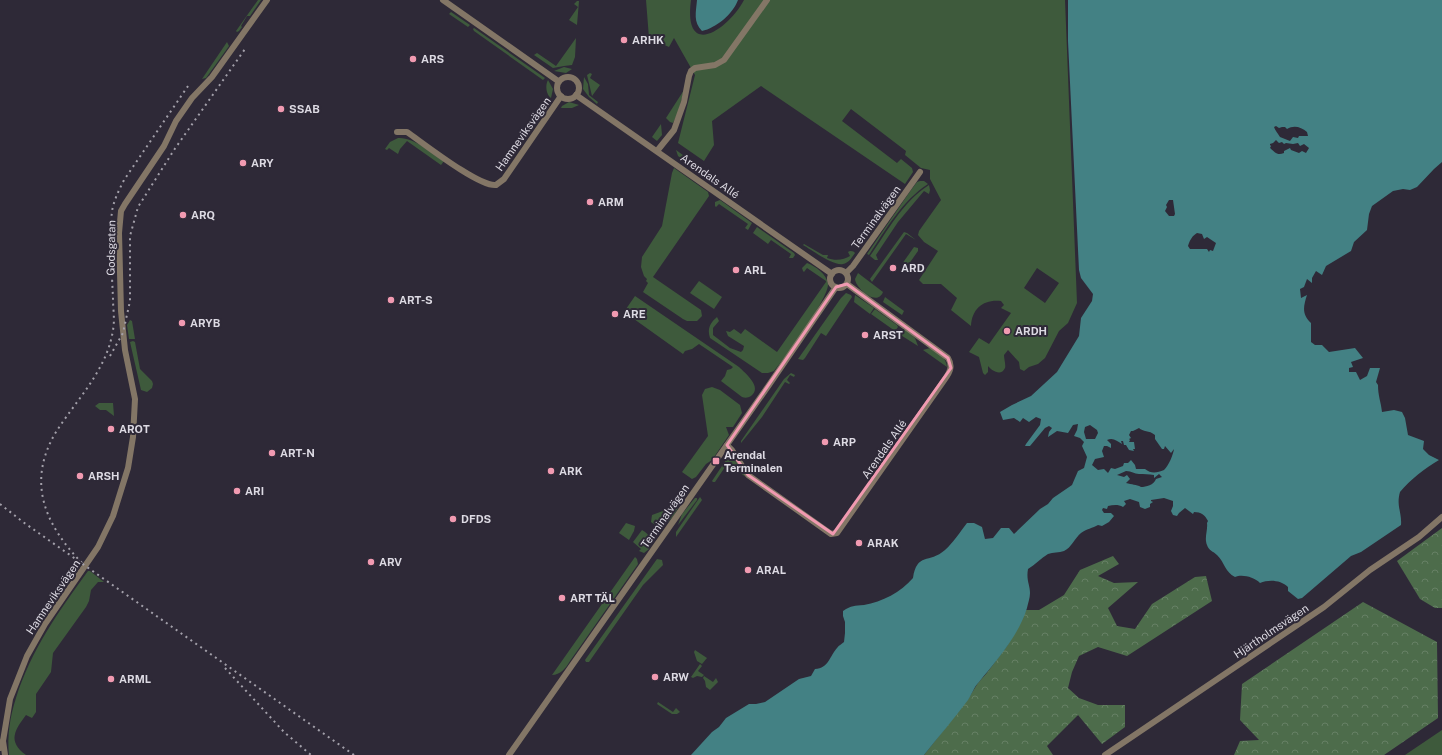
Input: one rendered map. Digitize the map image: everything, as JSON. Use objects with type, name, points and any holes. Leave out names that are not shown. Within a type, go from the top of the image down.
[{"type":"street","name":"Godsgatan","points":[[128,468],[133,437],[135,399],[125,350],[121,312],[119,233],[122,211],[125,204],[164,146],[176,121],[192,98],[212,77],[267,0]]},
{"type":"street","points":[[443,0],[558,82]]},
{"type":"street","points":[[657,151],[674,130],[684,102],[689,76],[692,71],[695,68],[715,65],[724,60],[767,0]]},
{"type":"street","points":[[565,76],[574,78],[579,86],[576,95],[569,99],[561,96],[557,90],[558,82],[565,76]]},
{"type":"street","name":"Arendals Allé","points":[[576,95],[832,274]]},
{"type":"street","name":"Hamneviksvägen","points":[[397,132],[407,132],[471,176],[487,184],[496,185],[504,179],[561,96]]},
{"type":"street","name":"Terminalvägen","points":[[846,273],[853,266],[920,172]]},
{"type":"street","points":[[839,270],[846,273],[848,279],[847,284],[842,288],[836,287],[831,282],[832,274],[839,270]]},
{"type":"street","name":"Arendals Allé","points":[[727,445],[732,450],[748,476],[831,534],[837,533],[941,385],[951,368],[951,362],[948,358],[847,284]]},
{"type":"street","name":"Terminalvägen","points":[[509,755],[836,287]]},
{"type":"street","name":"Hamneviksvägen","points":[[0,748],[3,741],[10,699],[27,656],[46,624],[98,547],[113,516],[128,468]]},
{"type":"street","name":"Hjärtholmsvägen","points":[[1105,755],[1324,607],[1370,570],[1419,537],[1442,517]]},
{"type":"street","name":"Hamneviksvägen","points":[[3,741],[6,755]]},
{"type":"highlighted area","points":[[847,284],[948,358],[951,368],[833,534],[748,475],[727,445],[836,287]]},
{"type":"shaded area","points":[[258,0],[261,0],[250,16],[247,16],[241,26],[242,27],[237,32],[236,31]]},
{"type":"shaded area","points":[[646,0],[691,0],[690,18],[694,30],[700,34],[708,34],[718,29],[728,21],[744,0],[1065,0],[1077,303],[1068,323],[1059,331],[1045,358],[1038,364],[1029,367],[1024,371],[1020,369],[1019,362],[1008,350],[1004,355],[1005,368],[1003,371],[996,372],[988,366],[988,372],[985,375],[983,373],[979,357],[969,352],[979,338],[989,344],[1011,313],[1001,308],[1004,305],[1001,301],[984,303],[976,310],[971,326],[951,310],[957,298],[941,284],[923,284],[919,280],[938,251],[924,242],[918,235],[919,231],[941,200],[930,179],[930,170],[921,168],[905,155],[906,151],[851,109],[842,121],[897,163],[901,159],[912,168],[913,172],[905,184],[761,86],[712,121],[714,145],[704,161],[678,143],[695,75],[674,38],[669,47],[649,38]],"holes":[[[1037,268],[1059,283],[1045,303],[1024,288]]]},
{"type":"shaded area","points":[[697,0],[738,0],[736,5],[723,20],[713,27],[702,31],[696,20]]},
{"type":"shaded area","points":[[1068,0],[1442,0],[1442,162],[1417,187],[1410,190],[1403,189],[1393,191],[1372,206],[1369,214],[1367,230],[1354,242],[1351,251],[1326,266],[1322,275],[1316,271],[1312,278],[1312,283],[1307,279],[1304,287],[1300,289],[1301,298],[1307,295],[1304,310],[1306,317],[1311,323],[1311,342],[1315,345],[1322,345],[1329,352],[1355,348],[1363,358],[1351,362],[1353,367],[1349,368],[1349,372],[1356,372],[1360,380],[1367,376],[1370,368],[1380,368],[1376,382],[1378,385],[1382,412],[1394,410],[1402,412],[1405,418],[1408,435],[1424,441],[1423,449],[1429,455],[1439,460],[1418,474],[1400,492],[1399,505],[1401,525],[1361,552],[1351,556],[1302,598],[1298,599],[1288,591],[1288,587],[1282,583],[1271,581],[1260,583],[1255,579],[1248,577],[1235,577],[1232,575],[1227,570],[1220,558],[1208,547],[1206,540],[1208,521],[1201,513],[1194,512],[1193,514],[1185,508],[1177,516],[1173,515],[1171,511],[1173,501],[1164,498],[1151,500],[1153,502],[1150,504],[1150,507],[1145,509],[1140,507],[1139,502],[1130,499],[1124,501],[1126,504],[1123,507],[1114,505],[1108,506],[1107,509],[1103,508],[1102,510],[1104,513],[1111,513],[1114,516],[1109,522],[1102,526],[1098,525],[1083,532],[1066,550],[1048,554],[1028,569],[1027,576],[1030,597],[1019,628],[976,686],[968,700],[924,755],[691,755],[726,718],[749,704],[765,702],[799,679],[811,676],[815,669],[823,667],[828,662],[834,651],[844,642],[845,622],[843,611],[853,606],[871,604],[891,596],[903,588],[913,578],[917,565],[921,561],[934,557],[945,550],[954,541],[967,523],[974,523],[982,527],[985,539],[993,538],[1001,528],[1009,528],[1014,534],[1053,498],[1072,485],[1078,471],[1084,468],[1087,457],[1082,446],[1084,442],[1080,438],[1074,436],[1078,424],[1073,425],[1068,433],[1057,431],[1048,437],[1052,428],[1049,426],[1045,428],[1030,446],[1025,446],[1040,425],[1041,419],[1036,417],[1029,422],[1023,418],[1020,422],[1014,418],[1003,420],[1000,412],[1031,396],[1057,372],[1079,336],[1081,318],[1092,301],[1093,294],[1081,278],[1079,270],[1068,41]],"holes":[[[1274,127],[1285,127],[1287,129],[1297,127],[1307,132],[1308,136],[1299,136],[1298,138],[1293,137],[1290,141],[1280,137]],[[1276,140],[1279,143],[1282,142],[1284,144],[1298,143],[1300,146],[1304,144],[1309,148],[1306,153],[1302,151],[1299,153],[1291,150],[1290,148],[1284,151],[1284,153],[1280,154],[1276,153],[1270,148],[1270,144]],[[1169,200],[1173,200],[1174,216],[1169,216],[1165,211],[1167,207],[1166,205]],[[1197,233],[1202,234],[1204,239],[1207,237],[1216,243],[1213,251],[1210,250],[1209,252],[1207,249],[1190,249],[1188,246],[1194,235]],[[1090,425],[1097,430],[1098,433],[1095,439],[1086,439],[1084,432],[1085,427]],[[1139,428],[1151,432],[1155,435],[1155,439],[1162,449],[1164,449],[1165,446],[1171,453],[1174,449],[1168,465],[1164,470],[1159,472],[1150,472],[1145,469],[1136,469],[1131,460],[1128,463],[1124,463],[1123,466],[1115,469],[1111,468],[1108,473],[1104,469],[1098,470],[1092,465],[1095,459],[1104,457],[1102,451],[1104,446],[1111,448],[1111,444],[1107,440],[1109,439],[1115,440],[1122,444],[1121,441],[1123,441],[1124,445],[1126,445],[1129,450],[1134,451],[1134,442],[1129,442],[1129,439],[1131,438],[1129,435],[1131,431]],[[1130,471],[1137,474],[1154,475],[1154,478],[1159,474],[1162,477],[1156,479],[1154,483],[1145,487],[1126,483],[1130,479],[1127,475],[1124,477],[1117,475]]]},
{"type":"shaded area","points":[[579,1],[577,25],[569,20],[578,7],[574,4]]},
{"type":"shaded area","points":[[451,12],[470,25],[468,27],[449,14]]},
{"type":"shaded area","points":[[474,28],[545,78],[543,80],[474,31]]},
{"type":"shaded area","points":[[576,38],[575,57],[572,65],[553,68],[534,55],[537,53],[556,66]]},
{"type":"shaded area","points":[[227,42],[229,46],[206,78],[202,79]]},
{"type":"shaded area","points":[[564,67],[572,69],[566,73],[554,71]]},
{"type":"shaded area","points":[[590,73],[592,74],[590,78],[600,85],[592,96],[587,75]]},
{"type":"shaded area","points":[[584,77],[588,84],[589,95],[598,102],[597,104],[583,89]]},
{"type":"shaded area","points":[[548,80],[553,89],[551,98],[546,90]]},
{"type":"shaded area","points":[[684,90],[678,113],[673,123],[670,122],[666,118]]},
{"type":"shaded area","points":[[569,102],[579,105],[572,108],[561,108]]},
{"type":"shaded area","points":[[661,124],[662,135],[657,141],[652,137]]},
{"type":"shaded area","points":[[398,138],[404,138],[416,143],[444,161],[441,165],[407,141],[400,149],[398,154],[389,148],[387,150],[385,149],[390,142]]},
{"type":"shaded area","points":[[676,150],[702,169],[699,171],[678,156]]},
{"type":"shaded area","points":[[674,168],[708,192],[709,196],[653,277],[701,310],[702,316],[697,321],[687,321],[683,319],[643,292],[648,283],[641,267],[642,257],[662,226]]},
{"type":"shaded area","points":[[924,181],[928,184],[902,207],[869,255],[867,254],[911,190],[917,182]]},
{"type":"shaded area","points":[[929,185],[929,194],[924,191],[898,222],[876,255],[878,260],[875,260],[870,256],[903,208],[911,199]]},
{"type":"shaded area","points":[[894,197],[895,200],[862,243]]},
{"type":"shaded area","points":[[720,200],[752,223],[748,230],[745,228],[748,224],[719,204],[716,207],[715,206],[715,202]]},
{"type":"shaded area","points":[[757,227],[794,253],[795,255],[793,258],[789,258],[791,254],[771,240],[768,244],[753,233]]},
{"type":"shaded area","points":[[904,232],[916,240],[906,234],[872,282],[870,279]]},
{"type":"shaded area","points":[[804,244],[823,255],[828,255],[827,258],[833,260],[839,260],[850,256],[848,252],[850,251],[855,253],[850,260],[843,264],[839,264],[823,257],[803,245]]},
{"type":"shaded area","points":[[914,247],[918,248],[918,251],[906,268],[904,268],[902,264]]},
{"type":"shaded area","points":[[807,263],[817,268],[823,274],[828,284],[826,291],[822,302],[806,328],[774,371],[762,373],[710,338],[710,326],[717,317],[719,321],[713,328],[713,335],[730,348],[741,352],[744,346],[728,336],[726,331],[730,332],[734,329],[741,334],[745,329],[777,352],[826,282],[807,268],[804,272],[803,271],[802,268]]},
{"type":"shaded area","points":[[858,273],[883,292],[880,296],[876,298],[867,295],[859,287],[855,279]]},
{"type":"shaded area","points":[[699,281],[722,297],[714,309],[690,293]]},
{"type":"shaded area","points":[[846,293],[852,297],[826,336],[821,333],[805,358],[803,360],[798,359],[841,298]]},
{"type":"shaded area","points":[[855,295],[874,308],[870,314],[854,302]]},
{"type":"shaded area","points":[[635,296],[739,367],[749,376],[754,384],[755,389],[751,396],[745,398],[742,397],[721,381],[727,370],[733,367],[699,344],[692,349],[685,351],[683,354],[627,314],[626,309]]},
{"type":"shaded area","points":[[885,297],[904,311],[902,315],[883,302]]},
{"type":"shaded area","points":[[875,309],[897,325],[898,327],[895,331],[871,314]]},
{"type":"shaded area","points":[[130,320],[132,321],[135,339],[129,339],[127,325]]},
{"type":"shaded area","points":[[903,330],[906,330],[915,338],[918,346],[899,334]]},
{"type":"shaded area","points":[[130,342],[135,342],[140,369],[152,381],[153,384],[152,388],[147,392],[141,390]]},
{"type":"shaded area","points":[[930,348],[939,353],[945,360],[947,367],[923,350]]},
{"type":"shaded area","points":[[791,373],[795,375],[794,377],[790,375],[787,380],[790,383],[785,382],[762,417],[741,443],[784,379]]},
{"type":"shaded area","points":[[712,387],[720,390],[740,405],[742,413],[733,427],[726,427],[729,435],[712,460],[706,464],[696,477],[692,479],[682,472],[708,436],[702,395],[705,389]]},
{"type":"shaded area","points":[[99,403],[113,403],[114,416],[106,410],[100,410],[95,406]]},
{"type":"shaded area","points":[[731,455],[746,477],[727,464],[715,482],[713,482],[712,481],[726,460]]},
{"type":"shaded area","points":[[700,497],[702,500],[676,537],[676,532]]},
{"type":"shaded area","points":[[695,498],[697,498],[697,500],[678,525],[682,514]]},
{"type":"shaded area","points":[[679,505],[675,514],[668,522],[660,526],[651,522],[652,515]]},
{"type":"shaded area","points":[[626,523],[635,526],[629,540],[619,533]]},
{"type":"shaded area","points":[[642,530],[651,540],[649,549],[644,553],[639,551],[641,549],[633,542]]},
{"type":"shaded area","points":[[635,557],[638,564],[565,669],[555,675],[552,675]]},
{"type":"shaded area","points":[[657,559],[662,560],[663,565],[643,585],[589,662],[586,662],[585,660]]},
{"type":"shaded area","points":[[88,571],[104,582],[98,582],[91,590],[86,607],[53,653],[51,672],[36,694],[36,712],[32,718],[26,715],[16,731],[16,745],[26,755],[9,755],[8,740],[12,712],[22,680],[47,632]]},
{"type":"shaded area","points":[[695,650],[707,658],[702,664],[697,661],[694,652]]},
{"type":"shaded area","points":[[700,664],[702,666],[698,671],[704,675],[702,677],[691,677]]},
{"type":"shaded area","points":[[704,676],[713,682],[716,678],[718,682],[710,690],[706,687],[703,678]]},
{"type":"shaded area","points":[[658,702],[673,712],[676,708],[680,712],[677,714],[672,714],[657,704]]},
{"type":"shaded area","points":[[1442,730],[1442,755],[1405,755]]},
{"type":"green space","points":[[1442,528],[1442,608],[1435,608],[1420,599],[1397,561]]},
{"type":"green space","points":[[1113,556],[1119,564],[1098,576],[1114,583],[1138,582],[1108,608],[1117,626],[1135,629],[1152,604],[1195,577],[1206,576],[1212,601],[1127,656],[1098,647],[1079,656],[1072,672],[1068,688],[1079,698],[1098,705],[1125,705],[1125,727],[1102,744],[1078,715],[1047,746],[1053,755],[924,755],[1007,646],[1026,610],[1039,610],[1064,595],[1080,570]]},
{"type":"green space","points":[[1363,602],[1437,642],[1438,718],[1384,755],[1234,755],[1240,741],[1259,740],[1240,720],[1242,684]]},
{"type":"railway","points":[[110,356],[123,333],[130,301],[130,236],[138,207],[174,150],[245,49]]},
{"type":"railway","points":[[82,563],[58,534],[50,518],[44,502],[41,485],[42,468],[47,450],[56,432],[90,384],[105,358],[110,345],[114,322],[111,222],[115,199],[124,180],[188,86]]},
{"type":"railway","points":[[0,504],[23,522],[354,755]]},
{"type":"railway","points":[[225,668],[284,732],[311,755]]},
{"type":"place","name":"ARHK","points":[[624,40]]},
{"type":"place","name":"ARS","points":[[413,59]]},
{"type":"place","name":"SSAB","points":[[281,109]]},
{"type":"place","name":"ARY","points":[[243,163]]},
{"type":"place","name":"ARM","points":[[590,202]]},
{"type":"place","name":"ARQ","points":[[183,215]]},
{"type":"place","name":"ARD","points":[[893,268]]},
{"type":"place","name":"ARL","points":[[736,270]]},
{"type":"place","name":"ART-S","points":[[391,300]]},
{"type":"place","name":"ARE","points":[[615,314]]},
{"type":"place","name":"ARYB","points":[[182,323]]},
{"type":"place","name":"ARDH","points":[[1007,331]]},
{"type":"place","name":"ARST","points":[[865,335]]},
{"type":"place","name":"AROT","points":[[111,429]]},
{"type":"place","name":"ARP","points":[[825,442]]},
{"type":"place","name":"ART-N","points":[[272,453]]},
{"type":"place","name":"Arendal Terminalen","points":[[716,461]]},
{"type":"place","name":"ARK","points":[[551,471]]},
{"type":"place","name":"ARSH","points":[[80,476]]},
{"type":"place","name":"ARI","points":[[237,491]]},
{"type":"place","name":"DFDS","points":[[453,519]]},
{"type":"place","name":"ARAK","points":[[859,543]]},
{"type":"place","name":"ARV","points":[[371,562]]},
{"type":"place","name":"ARAL","points":[[748,570]]},
{"type":"place","name":"ART TÄL","points":[[562,598]]},
{"type":"place","name":"ARW","points":[[655,677]]},
{"type":"place","name":"ARML","points":[[111,679]]}]
